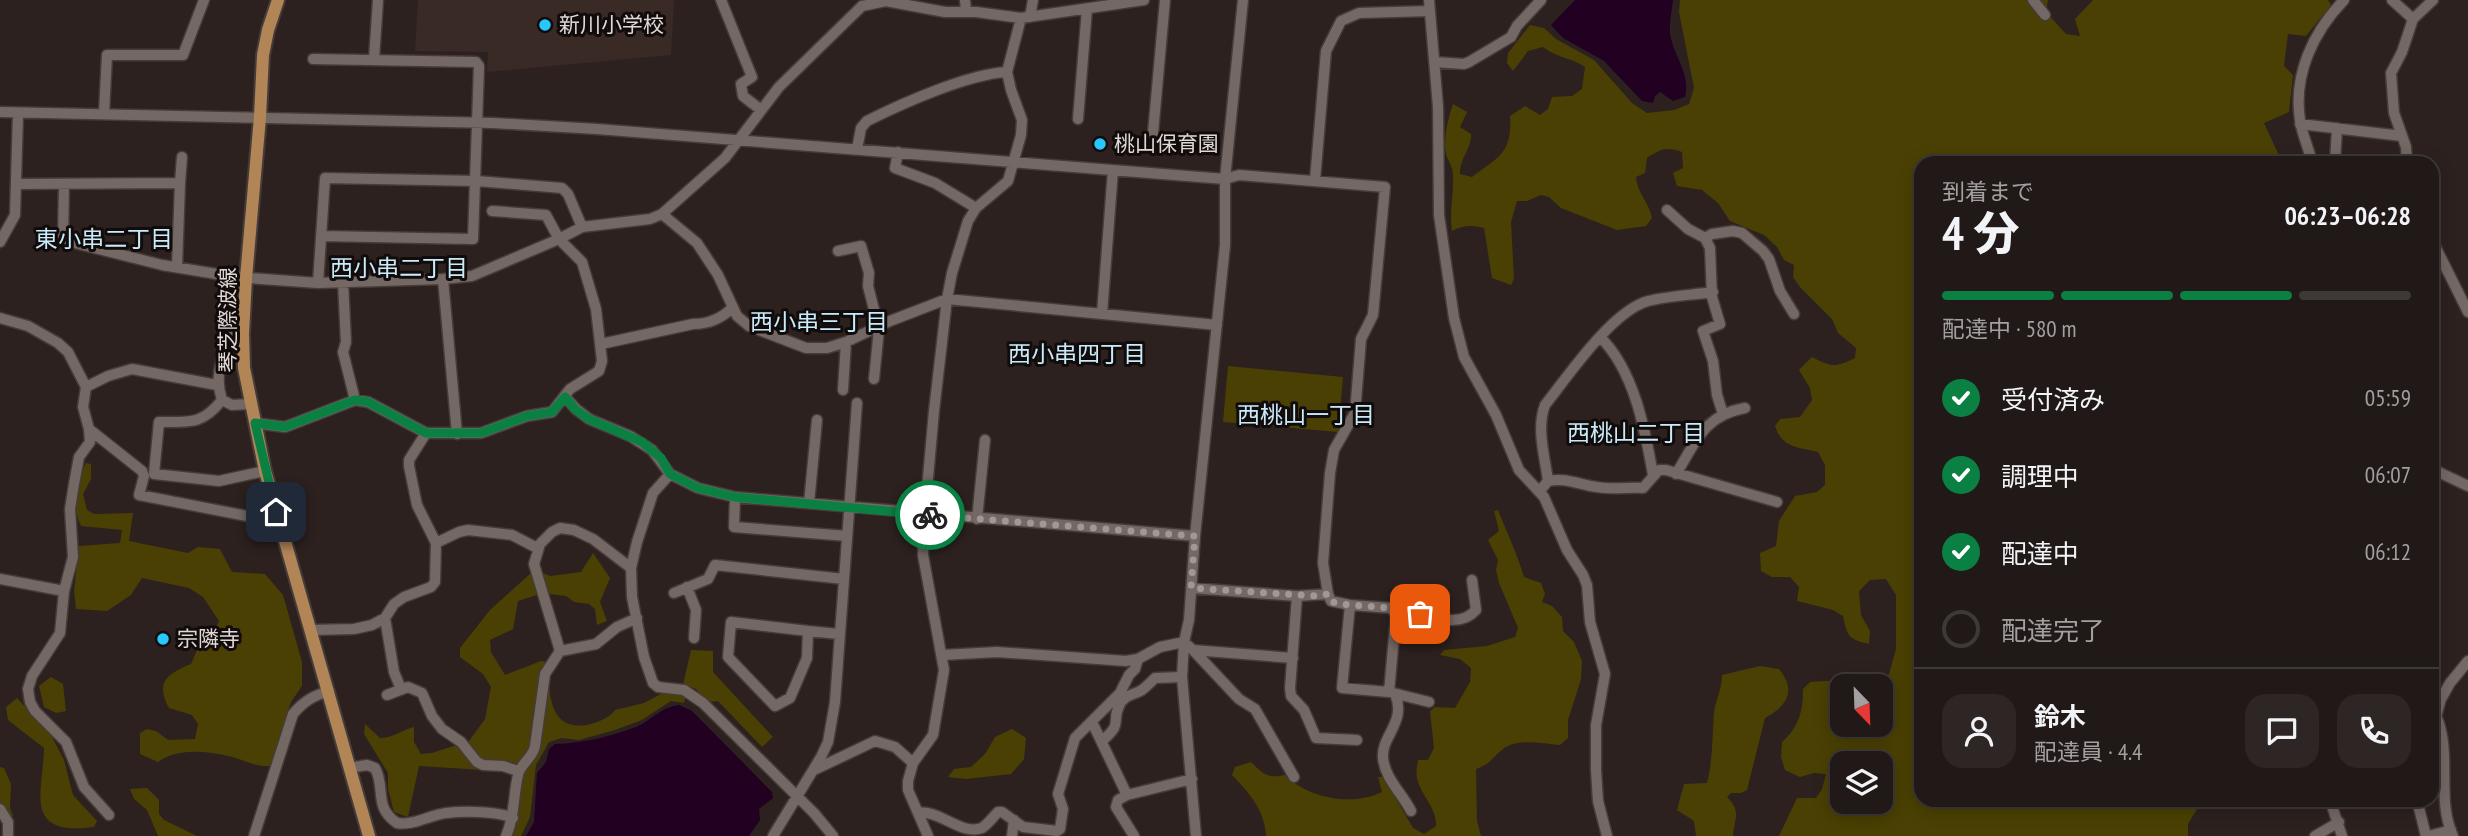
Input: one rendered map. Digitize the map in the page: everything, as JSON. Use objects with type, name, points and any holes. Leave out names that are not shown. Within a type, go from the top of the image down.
[{"type":"main road","name":"琴芝際波線","points":[[278,0],[263,55],[246,278],[244,368],[265,471],[369,836]]},
{"type":"street","points":[[104,114],[107,55],[183,55],[204,0]]},
{"type":"street","points":[[374,59],[378,0]]},
{"type":"street","points":[[721,0],[752,77],[741,84],[743,96],[761,110]]},
{"type":"street","points":[[928,836],[908,790],[913,763],[933,734],[943,685],[942,655],[923,555],[947,299],[968,221],[976,208],[1008,181],[1014,161],[1022,120],[1007,72],[1033,0]]},
{"type":"street","points":[[64,184],[63,240],[177,267],[246,278],[318,283],[472,276],[582,227],[650,219],[662,214],[725,159],[779,87],[862,3],[886,1],[945,12],[965,6],[1026,17],[1144,0]]},
{"type":"street","points":[[1153,133],[1164,0]]},
{"type":"street","points":[[1196,836],[1182,677],[1225,245],[1225,179],[1243,0]]},
{"type":"street","points":[[1434,62],[1469,62],[1511,37],[1517,26],[1541,0]]},
{"type":"street","points":[[2034,0],[2046,15]]},
{"type":"street","points":[[2310,156],[2301,124],[2298,92],[2307,55],[2322,26],[2344,0]]},
{"type":"street","points":[[2392,0],[2413,19]]},
{"type":"street","points":[[2406,156],[2394,113],[2391,73],[2402,52],[2413,19],[2433,0]]},
{"type":"street","points":[[1315,180],[1326,51],[1341,21],[1359,13],[1429,6],[1438,128],[1439,215],[1454,318],[1464,356],[1496,415],[1518,470],[1550,507],[1567,550],[1587,585],[1592,632],[1605,674],[1596,724],[1596,770],[1598,801],[1607,836]]},
{"type":"street","points":[[1078,119],[1087,9]]},
{"type":"street","points":[[313,59],[476,62],[480,66],[473,239],[321,236]]},
{"type":"street","points":[[857,149],[861,128],[867,121],[962,81],[995,72],[1007,72]]},
{"type":"street","points":[[0,112],[597,128],[1225,179],[1239,175],[1385,187],[1373,315],[1362,339],[1355,413],[1334,450],[1330,473],[1323,563],[1328,594],[1331,601],[1350,606],[1391,608],[1395,611],[1448,620],[1466,618],[1476,610],[1472,580]]},
{"type":"street","points":[[0,242],[15,215],[18,113]]},
{"type":"street","points":[[2301,124],[2402,136]]},
{"type":"street","points":[[2335,156],[2337,128]]},
{"type":"street","points":[[898,152],[895,168],[898,171],[918,175],[976,208]]},
{"type":"street","points":[[177,267],[181,158]]},
{"type":"street","points":[[1102,314],[1113,170]]},
{"type":"street","points":[[318,283],[325,178],[477,181],[562,188],[568,194],[582,227]]},
{"type":"street","points":[[16,184],[180,183]]},
{"type":"street","points":[[1667,210],[1688,229],[1705,238],[1710,248],[1713,292],[1720,324],[1703,331],[1713,361],[1717,395],[1723,414]]},
{"type":"street","points":[[255,423],[285,427],[355,400],[368,402],[426,433],[481,433],[527,416],[552,412],[570,389],[599,371],[601,344],[596,309],[582,262],[559,239],[546,215],[492,211]]},
{"type":"street","points":[[662,214],[697,243],[718,275],[737,316],[749,326],[806,348],[827,348],[846,342],[877,326],[947,299],[1217,325]]},
{"type":"street","points":[[1705,238],[1733,230],[1742,233],[1769,259],[1780,291],[1794,314]]},
{"type":"street","points":[[838,251],[861,246],[869,273],[868,286],[877,326],[874,379]]},
{"type":"street","points":[[2439,252],[2464,294],[2468,312]]},
{"type":"street","points":[[443,279],[457,434]]},
{"type":"street","points":[[343,282],[346,342],[343,352],[355,400]]},
{"type":"street","points":[[1539,492],[1548,481],[1541,433],[1545,405],[1600,337],[1636,306],[1648,301],[1713,292]]},
{"type":"street","points":[[601,344],[693,324],[705,324],[721,317],[732,308]]},
{"type":"street","points":[[0,318],[28,326],[58,343],[68,352],[86,387],[83,407],[90,442],[79,457],[70,509],[73,557],[64,591],[60,633],[32,676],[28,689],[35,711],[65,742],[84,788],[109,815]]},
{"type":"street","points":[[243,334],[229,337],[217,374],[217,386],[222,400],[232,405],[250,404]]},
{"type":"street","points":[[1600,337],[1618,357],[1641,416],[1653,475]]},
{"type":"street","points":[[843,390],[846,342]]},
{"type":"street","points":[[86,387],[108,376],[132,369],[210,382],[217,386]]},
{"type":"street","points":[[565,397],[576,410],[589,419],[630,436],[652,450],[661,458],[670,474],[698,488],[735,497],[1195,536]]},
{"type":"street","points":[[222,400],[209,415],[199,420],[159,422],[154,474],[219,481],[265,471]]},
{"type":"street","points":[[773,836],[814,770],[828,742],[831,727],[857,402]]},
{"type":"street","points":[[1676,474],[1703,428],[1723,414],[1745,408]]},
{"type":"street","points":[[809,503],[817,420]]},
{"type":"street","points":[[89,429],[142,471],[144,476],[139,495],[247,516],[264,517],[276,512]]},
{"type":"street","points":[[310,630],[354,629],[372,625],[385,618],[394,604],[404,597],[431,587],[435,582],[436,543],[417,505],[409,466],[409,460],[426,433]]},
{"type":"street","points":[[977,519],[985,440]]},
{"type":"street","points":[[1646,440],[1666,470]]},
{"type":"street","points":[[1548,481],[1572,480],[1598,488],[1643,488],[1659,470],[1666,470],[1777,502]]},
{"type":"street","points":[[2439,472],[2468,486]]},
{"type":"street","points":[[670,474],[653,494],[631,568],[631,589],[644,657],[653,683],[658,687],[684,690],[703,703],[797,796],[833,836]]},
{"type":"street","points":[[735,497],[734,527],[848,536]]},
{"type":"street","points":[[560,651],[534,564],[537,548],[552,532],[566,528],[593,538],[631,568]]},
{"type":"street","points":[[436,543],[468,530],[512,535],[537,548]]},
{"type":"street","points":[[674,593],[708,579],[715,565],[844,579]]},
{"type":"street","points":[[0,579],[64,591]]},
{"type":"street","points":[[687,587],[696,610],[694,638]]},
{"type":"street","points":[[1191,588],[1297,596],[1328,594]]},
{"type":"street","points":[[1297,596],[1290,688],[1292,696],[1304,710],[1316,738],[1357,740]]},
{"type":"street","points":[[1350,606],[1342,688],[1392,693],[1429,702]]},
{"type":"street","points":[[1395,611],[1392,693],[1398,701],[1398,715],[1382,758],[1393,786],[1405,798],[1411,811]]},
{"type":"street","points":[[385,618],[394,672],[401,689]]},
{"type":"street","points":[[506,836],[513,818],[518,771],[534,752],[545,674],[560,651],[596,644],[617,627],[637,618]]},
{"type":"street","points":[[808,631],[807,658],[790,698],[775,706],[728,657],[731,622],[839,634]]},
{"type":"street","points":[[942,655],[997,652],[1126,661],[1138,659],[1160,646],[1184,642]]},
{"type":"street","points":[[1184,642],[1239,699],[1255,709],[1294,777]]},
{"type":"street","points":[[1193,650],[1293,658]]},
{"type":"street","points":[[918,813],[930,813],[972,831],[984,827],[998,812],[1023,827],[1052,831],[1059,829],[1063,809],[1058,794],[1075,737],[1120,693],[1138,659]]},
{"type":"street","points":[[2439,706],[2450,683],[2468,661]]},
{"type":"street","points":[[1102,741],[1113,732],[1118,721],[1119,704],[1124,699],[1144,688],[1155,678],[1182,677]]},
{"type":"street","points":[[387,695],[408,687],[422,692],[432,716],[442,729],[461,742],[477,762],[518,771]]},
{"type":"street","points":[[254,836],[293,714],[312,696],[329,691]]},
{"type":"street","points":[[1092,723],[1127,795]]},
{"type":"street","points":[[2439,736],[2444,755],[2439,776]]},
{"type":"street","points":[[814,770],[875,741],[895,747],[913,763]]},
{"type":"street","points":[[349,768],[367,765],[375,768],[383,810],[397,823],[409,823],[446,813],[491,812],[513,818]]},
{"type":"street","points":[[1134,836],[1116,807],[1118,800],[1127,795],[1192,779]]},
{"type":"street","points":[[2419,807],[2427,836],[2452,833],[2439,784]]},
{"type":"street","points":[[2334,807],[2342,836]]},
{"type":"street","points":[[0,808],[8,822],[8,836]]},
{"type":"street","points":[[1012,836],[1014,820]]},
{"type":"street","points":[[2315,836],[2339,822]]},
{"type":"shaded area","name":"新川小学校","points":[[418,0],[674,0],[671,55],[487,72],[488,52],[415,51]]},
{"type":"shaded area","points":[[1575,0],[1673,0],[1670,33],[1686,80],[1685,97],[1673,101],[1660,92],[1653,103],[1642,101],[1604,61],[1563,38],[1551,25]]},
{"type":"shaded area","points":[[1680,0],[2048,0],[2046,12],[2066,34],[2080,36],[2075,19],[2093,0],[2328,0],[2331,5],[2306,36],[2288,34],[2284,66],[2293,75],[2289,112],[2264,123],[2279,156],[1914,156],[1914,807],[2205,807],[2197,809],[2188,824],[2188,836],[1779,836],[1797,798],[1816,798],[1826,774],[1814,773],[1800,777],[1785,770],[1781,757],[1782,742],[1799,718],[1803,689],[1810,682],[1830,681],[1830,737],[1894,737],[1894,674],[1889,674],[1896,649],[1896,595],[1886,579],[1870,580],[1859,591],[1861,615],[1870,631],[1869,644],[1850,636],[1843,616],[1833,610],[1797,601],[1799,587],[1790,577],[1772,577],[1761,571],[1760,553],[1776,546],[1779,521],[1795,496],[1817,492],[1825,485],[1825,465],[1818,452],[1786,443],[1775,426],[1780,419],[1800,417],[1812,400],[1810,388],[1799,370],[1812,357],[1838,365],[1855,358],[1856,348],[1838,333],[1832,319],[1800,287],[1793,277],[1794,265],[1784,260],[1777,247],[1764,235],[1730,221],[1718,203],[1702,190],[1677,186],[1673,173],[1683,168],[1682,152],[1677,150],[1664,149],[1651,155],[1647,158],[1645,173],[1636,177],[1638,188],[1652,218],[1646,226],[1617,230],[1561,208],[1549,197],[1541,195],[1527,201],[1517,201],[1511,222],[1514,279],[1511,285],[1492,278],[1484,228],[1468,226],[1452,231],[1453,172],[1446,154],[1445,142],[1453,104],[1467,112],[1460,127],[1471,134],[1471,139],[1461,163],[1460,174],[1472,177],[1502,153],[1509,139],[1510,116],[1525,106],[1540,115],[1548,109],[1552,97],[1572,96],[1582,89],[1585,67],[1543,47],[1528,51],[1513,71],[1507,63],[1508,53],[1530,25],[1544,28],[1556,39],[1594,60],[1632,103],[1647,113],[1674,110],[1689,104],[1694,88],[1679,12]]},
{"type":"shaded area","points":[[1228,366],[1343,377],[1338,432],[1223,422]]},
{"type":"shaded area","points":[[86,463],[91,464],[91,479],[83,494],[87,510],[94,514],[133,513],[129,541],[188,553],[198,547],[220,549],[232,572],[265,574],[283,595],[302,662],[302,686],[291,702],[270,766],[210,753],[174,754],[158,762],[140,754],[140,733],[147,729],[156,731],[168,740],[195,739],[198,724],[192,715],[169,708],[163,685],[175,671],[191,664],[202,639],[215,630],[219,621],[203,597],[189,588],[142,578],[131,595],[107,611],[76,609],[74,591],[79,546],[120,543],[122,530],[81,526],[76,510],[76,494]]},
{"type":"shaded area","points":[[1498,510],[1524,577],[1541,583],[1545,594],[1542,602],[1552,606],[1562,617],[1563,631],[1574,642],[1582,661],[1581,679],[1568,720],[1568,738],[1560,745],[1534,742],[1514,744],[1504,748],[1487,764],[1476,769],[1477,821],[1481,836],[1266,836],[1259,810],[1232,775],[1235,767],[1251,762],[1266,774],[1285,775],[1318,794],[1344,799],[1370,797],[1382,792],[1378,777],[1383,777],[1413,828],[1424,834],[1436,826],[1434,813],[1417,778],[1418,760],[1428,760],[1434,748],[1430,711],[1435,707],[1455,708],[1470,682],[1471,668],[1460,659],[1440,655],[1444,650],[1487,646],[1515,637],[1518,628],[1499,583],[1496,570],[1498,560],[1488,540],[1499,531],[1494,511]]},
{"type":"shaded area","points":[[593,553],[610,578],[600,602],[607,621],[597,625],[595,609],[589,604],[574,602],[566,596],[537,595],[518,601],[513,629],[490,640],[491,652],[505,675],[541,661],[547,662],[550,696],[558,715],[564,722],[587,725],[606,718],[615,710],[644,703],[661,694],[677,692],[683,685],[691,650],[713,651],[713,672],[773,737],[762,747],[718,701],[707,702],[696,689],[688,686],[684,703],[671,701],[642,720],[579,740],[562,738],[549,742],[536,765],[530,817],[521,836],[509,836],[517,817],[522,775],[513,762],[494,763],[483,770],[419,766],[408,817],[394,812],[388,789],[388,773],[364,734],[365,724],[380,738],[414,727],[414,742],[421,754],[469,741],[485,719],[491,687],[483,674],[460,657],[460,648],[490,610],[531,573],[541,572],[550,576],[581,572]]},
{"type":"shaded area","points":[[1760,666],[1779,669],[1788,684],[1787,697],[1779,708],[1765,718],[1747,790],[1731,793],[1727,797],[1736,811],[1733,836],[1696,836],[1694,821],[1677,810],[1684,784],[1707,783],[1714,712],[1722,675]]},
{"type":"shaded area","points":[[51,677],[63,684],[66,711],[56,713],[44,707],[39,686]]},
{"type":"shaded area","points":[[17,698],[51,735],[64,760],[73,795],[97,821],[94,827],[71,828],[56,825],[46,818],[40,795],[44,748],[8,720],[6,707]]},
{"type":"shaded area","points":[[679,705],[692,711],[772,792],[773,798],[759,809],[760,820],[749,836],[526,836],[534,822],[537,773],[546,762],[549,749],[555,744],[586,741],[626,731],[667,708]]},
{"type":"shaded area","points":[[1012,729],[1026,738],[1024,759],[1011,774],[966,779],[948,777],[954,769],[971,767],[985,754],[995,737]]},
{"type":"shaded area","points":[[0,767],[4,768],[11,784],[10,808],[13,816],[4,819],[0,817]]},
{"type":"shaded area","points":[[147,788],[159,800],[159,814],[164,820],[197,836],[158,836],[147,810],[134,799],[130,789]]},
{"type":"way so far","points":[[930,515],[1195,536],[1191,588],[1316,596],[1328,594],[1331,601],[1338,604],[1391,608],[1395,611],[1420,614]]},
{"type":"place","name":"新川小学校","points":[[545,25]]},
{"type":"place","name":"桃山保育園","points":[[1100,144]]},
{"type":"place","name":"宗隣寺","points":[[163,639]]},
{"type":"district","name":"東小串二丁目","points":[[104,239]]},
{"type":"district","name":"西小串二丁目","points":[[399,268]]},
{"type":"district","name":"西小串三丁目","points":[[819,322]]},
{"type":"district","name":"西小串四丁目","points":[[1077,354]]},
{"type":"district","name":"西桃山一丁目","points":[[1306,415]]},
{"type":"district","name":"西桃山二丁目","points":[[1636,433]]},
{"type":"route","points":[[276,512],[255,423],[285,427],[355,400],[368,402],[426,433],[481,433],[527,416],[552,412],[565,397],[576,410],[589,419],[642,442],[661,458],[670,474],[698,488],[735,497],[930,515]]}]
